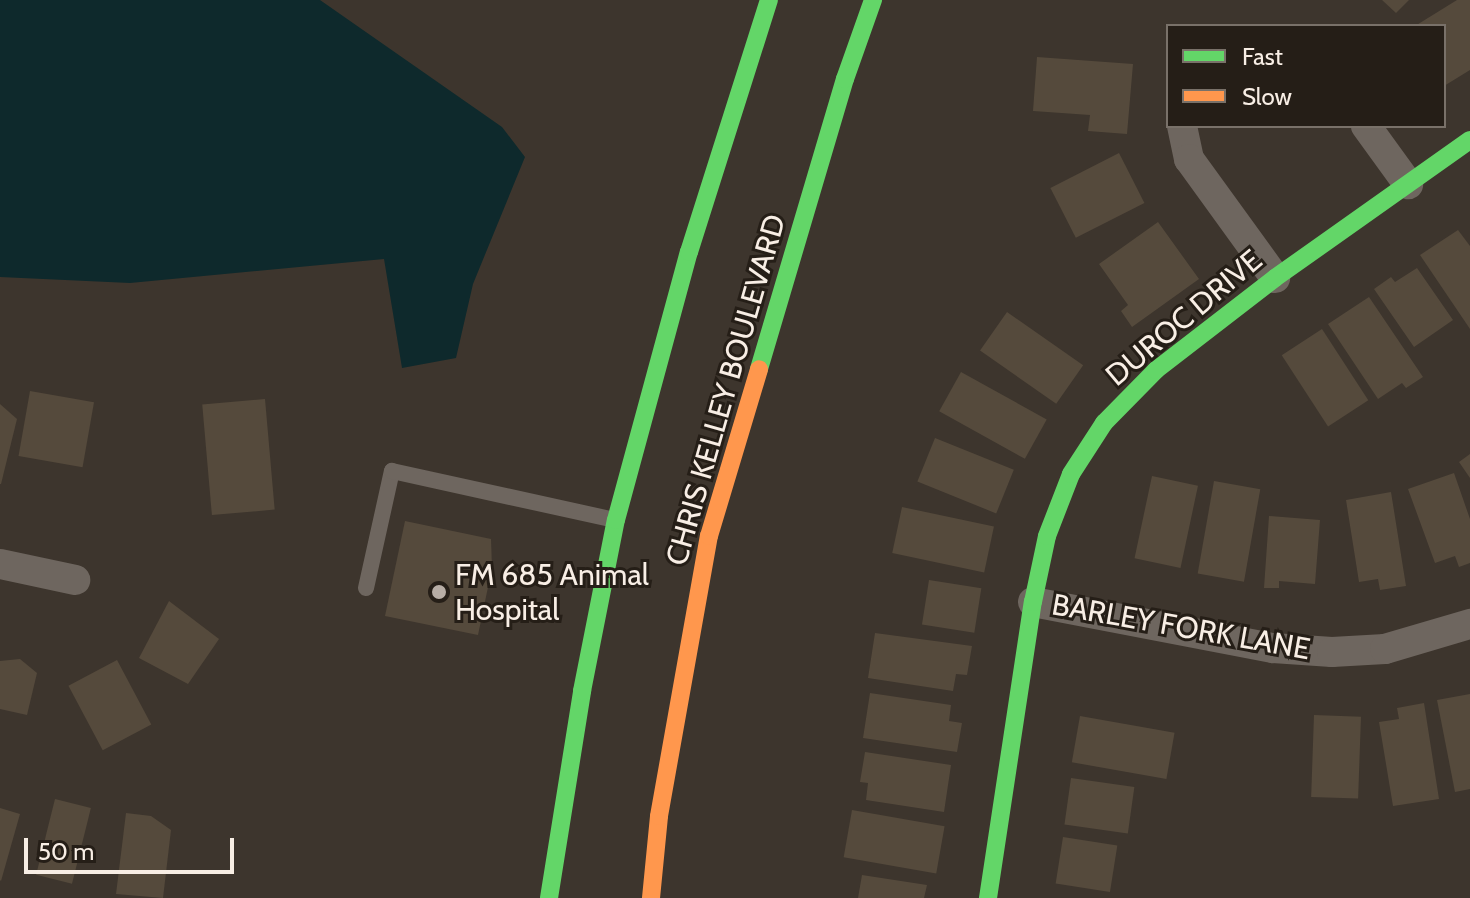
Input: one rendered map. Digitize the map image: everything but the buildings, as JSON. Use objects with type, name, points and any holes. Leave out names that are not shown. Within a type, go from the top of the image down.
[{"type":"main road","points":[[549,898],[582,691],[616,520],[689,252],[769,0]]},
{"type":"main road","name":"CHRIS KELLEY BOULEVARD","points":[[651,898],[659,816],[709,536],[845,79],[873,0]]},
{"type":"main road","name":"DUROC DRIVE","points":[[988,898],[1033,602],[1047,536],[1071,474],[1104,423],[1156,370],[1275,278],[1470,140]]},
{"type":"street","points":[[1182,128],[1189,159],[1275,278]]},
{"type":"street","points":[[1367,128],[1408,184]]},
{"type":"street","points":[[0,564],[75,580]]},
{"type":"street","name":"BARLEY FORK LANE","points":[[1033,602],[1273,648],[1332,652],[1385,649],[1470,624]]},
{"type":"lane","points":[[366,588],[392,471],[616,520]]},
{"type":"water","points":[[0,0],[320,0],[502,127],[525,157],[473,284],[456,358],[402,368],[384,259],[130,283],[0,277]]},
{"type":"traffic: fast","points":[[549,898],[582,691],[616,520],[689,252],[769,0]]},
{"type":"traffic: fast","points":[[759,369],[845,79],[873,0]]},
{"type":"traffic: fast","points":[[988,898],[1033,602],[1047,536],[1071,474],[1104,423],[1156,370],[1275,278],[1470,140]]},
{"type":"traffic: slow","points":[[651,898],[659,816],[709,536],[759,369]]},
{"type":"place","name":"FM 685 Animal Hospital","points":[[439,592]]}]
